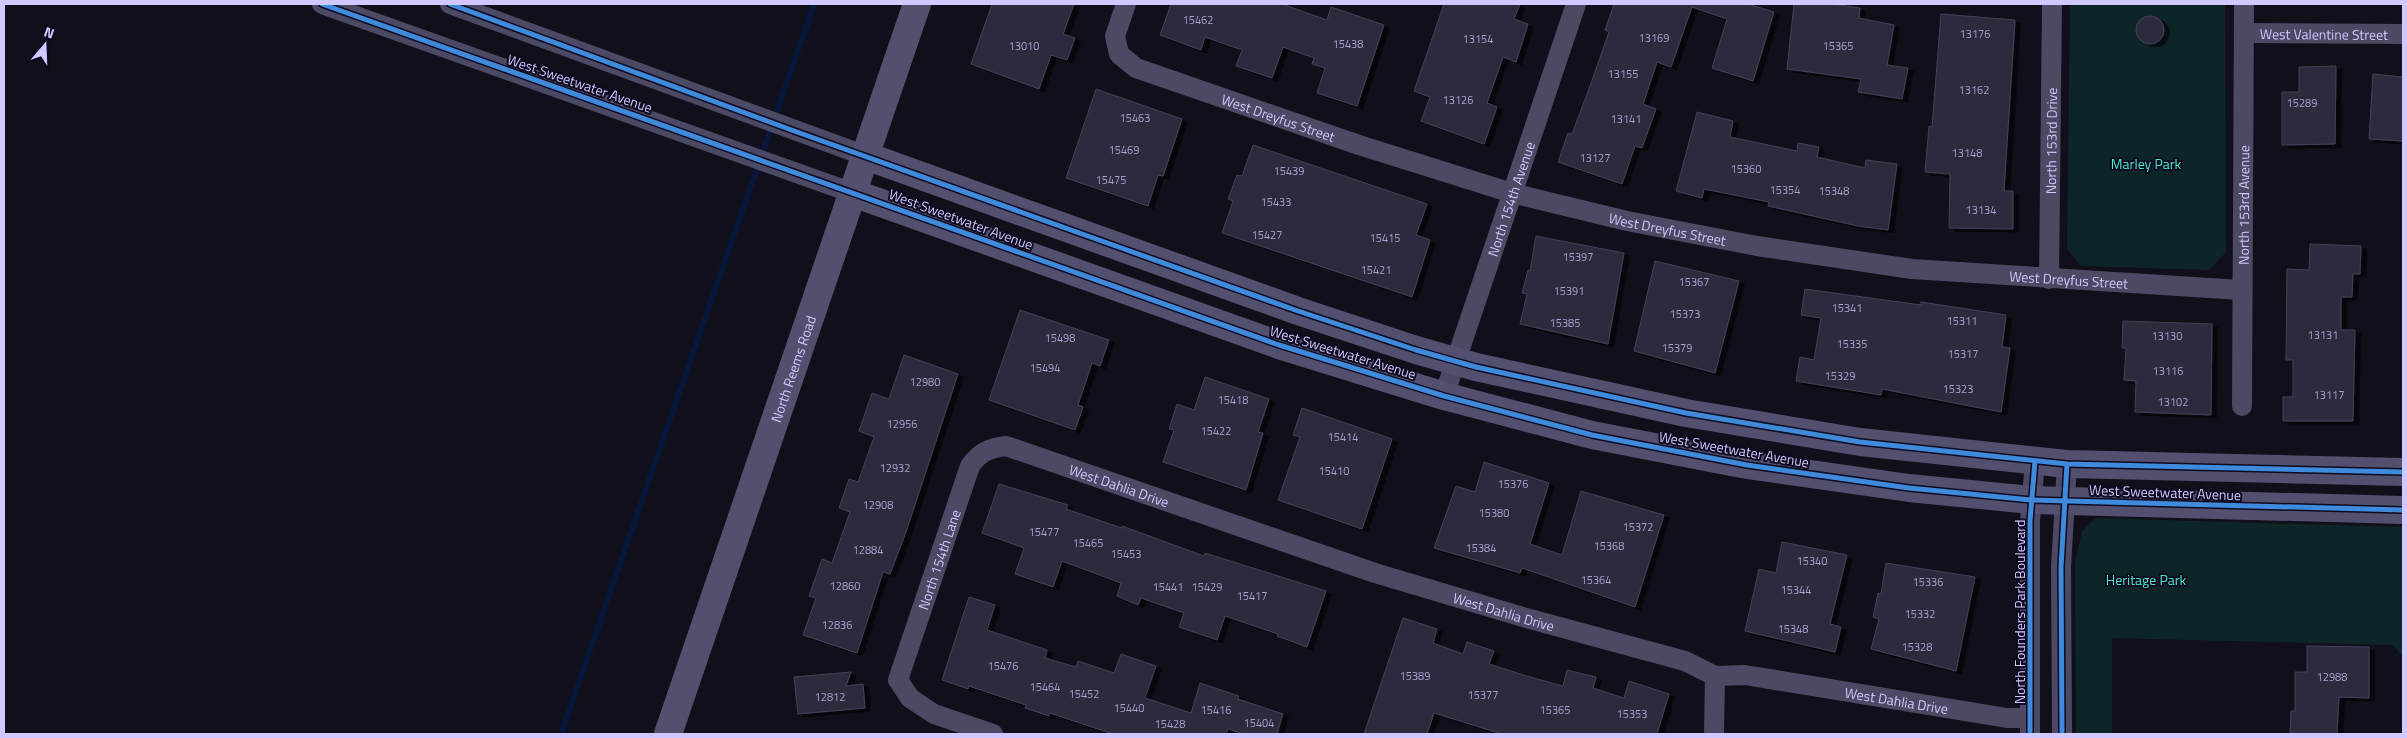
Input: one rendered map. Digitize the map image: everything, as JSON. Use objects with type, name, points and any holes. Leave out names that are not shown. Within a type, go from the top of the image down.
[{"type":"street","name":"West Sweetwater Avenue","points":[[322,4],[751,155],[1279,345],[1444,396],[1592,435],[1747,465],[1909,488],[2031,500],[2403,510]]},
{"type":"street","name":"West Sweetwater Avenue","points":[[450,4],[782,127],[1298,311],[1456,361],[1686,413],[1860,442],[2067,464],[2403,472]]},
{"type":"street","name":"North Reems Road","points":[[668,734],[917,4]]},
{"type":"street","name":"West Dreyfus Street","points":[[1126,4],[1115,36],[1119,54],[1136,68],[1359,145],[1512,193],[1627,221],[1757,246],[1912,269],[2241,290]]},
{"type":"street","name":"North 154th Avenue","points":[[1444,396],[1576,4]]},
{"type":"street","name":"North 153rd Drive","points":[[2049,278],[2052,4]]},
{"type":"street","name":"North 153rd Avenue","points":[[2242,406],[2241,290],[2244,4]]},
{"type":"street","name":"West Valentine Street","points":[[2244,33],[2403,34]]},
{"type":"street","name":"West Dahlia Drive","points":[[992,448],[1006,446],[1374,573],[1544,624],[1684,661],[1714,676],[1745,675],[2007,718],[2030,726]]},
{"type":"street","name":"North 154th Lane","points":[[992,448],[978,455],[970,466],[898,680],[910,698],[934,714],[993,734]]},
{"type":"street","name":"North Founders Park Boulevard","points":[[2030,726],[2031,500],[2035,461]]},
{"type":"street","points":[[2062,734],[2061,567],[2067,464]]},
{"type":"street","points":[[1714,676],[1714,734]]},
{"type":"green space","name":"Marley Park","points":[[2070,4],[2225,4],[2226,252],[2209,270],[2081,266],[2067,249]]},
{"type":"green space","name":"Heritage Park","points":[[2096,518],[2403,527],[2403,657],[2393,645],[2112,638],[2112,734],[2076,734],[2075,562],[2082,531]]},
{"type":"building","points":[[992,4],[1074,4],[1063,34],[1075,38],[1067,60],[1051,55],[1039,89],[971,64]]},
{"type":"building","points":[[1171,4],[1282,4],[1327,20],[1331,7],[1384,25],[1357,106],[1317,93],[1325,68],[1312,64],[1314,58],[1283,47],[1272,78],[1236,66],[1242,50],[1205,37],[1201,50],[1160,35]]},
{"type":"building","points":[[1444,4],[1520,4],[1514,19],[1528,24],[1516,62],[1503,57],[1487,103],[1497,107],[1484,144],[1421,121],[1430,97],[1414,91]]},
{"type":"building","points":[[1614,4],[1748,4],[1774,12],[1753,81],[1712,68],[1727,19],[1692,7],[1671,67],[1657,62],[1643,104],[1656,109],[1642,148],[1635,146],[1622,184],[1558,162],[1568,133],[1572,134],[1590,86],[1609,32],[1605,30]]},
{"type":"building","points":[[1794,4],[1833,4],[1860,8],[1859,18],[1894,25],[1887,65],[1908,68],[1902,99],[1858,92],[1861,79],[1787,69]]},
{"type":"building","points":[[1941,14],[2015,20],[2004,191],[2013,191],[2013,229],[1949,228],[1950,174],[1925,172],[1929,126],[1932,127]]},
{"type":"building","points":[[2150,16],[2160,20],[2164,30],[2160,40],[2150,44],[2140,40],[2136,30],[2140,20]]},
{"type":"building","points":[[2336,66],[2335,144],[2282,145],[2282,92],[2299,92],[2299,67]]},
{"type":"building","points":[[2373,74],[2403,77],[2403,141],[2369,139]]},
{"type":"building","points":[[1096,89],[1182,119],[1163,176],[1158,175],[1148,206],[1066,178]]},
{"type":"building","points":[[1697,112],[1733,121],[1730,137],[1797,151],[1798,143],[1819,147],[1817,157],[1865,168],[1866,160],[1897,164],[1888,230],[1858,226],[1768,206],[1769,202],[1704,189],[1702,198],[1676,191]]},
{"type":"building","points":[[1253,145],[1427,204],[1416,235],[1430,240],[1412,297],[1222,233],[1233,201],[1228,199],[1237,175],[1242,176]]},
{"type":"building","points":[[1536,236],[1624,253],[1608,344],[1520,324],[1527,294],[1522,293],[1528,270],[1530,271]]},
{"type":"building","points":[[2310,244],[2361,246],[2360,274],[2353,274],[2352,297],[2341,297],[2341,330],[2355,330],[2353,421],[2283,421],[2283,397],[2293,397],[2293,360],[2286,360],[2287,269],[2309,270]]},
{"type":"building","points":[[1655,261],[1739,281],[1715,373],[1634,351]]},
{"type":"building","points":[[1805,289],[1921,305],[1921,302],[2006,315],[2002,347],[2010,348],[2001,412],[1882,389],[1881,395],[1796,381],[1800,357],[1814,360],[1821,318],[1801,315]]},
{"type":"building","points":[[1020,310],[1109,340],[1100,366],[1092,363],[1078,405],[1083,407],[1075,430],[989,400]]},
{"type":"building","points":[[2123,321],[2212,324],[2211,415],[2135,412],[2136,381],[2124,380],[2126,348],[2122,348]]},
{"type":"building","points":[[904,355],[958,374],[906,532],[890,574],[883,572],[857,653],[803,635],[816,598],[809,596],[822,559],[832,563],[850,512],[839,508],[849,479],[858,482],[874,437],[859,431],[872,393],[889,399]]},
{"type":"building","points":[[1205,377],[1269,399],[1258,432],[1263,433],[1246,490],[1163,462],[1174,430],[1169,429],[1177,404],[1194,410]]},
{"type":"building","points":[[1302,408],[1392,439],[1362,529],[1278,500],[1300,437],[1293,435]]},
{"type":"building","points":[[1484,462],[1549,483],[1530,544],[1562,555],[1581,491],[1664,515],[1635,607],[1522,568],[1520,573],[1434,548],[1456,486],[1475,492]]},
{"type":"building","points":[[999,484],[1068,505],[1066,509],[1122,528],[1122,526],[1204,556],[1205,553],[1326,591],[1307,647],[1277,636],[1278,634],[1225,616],[1217,640],[1179,627],[1184,613],[1141,598],[1138,605],[1117,596],[1121,583],[1062,561],[1053,587],[1015,574],[1024,548],[982,533]]},
{"type":"building","points":[[1782,542],[1847,555],[1830,624],[1841,627],[1835,652],[1745,631],[1759,569],[1776,573]]},
{"type":"building","points":[[1886,563],[1975,577],[1956,671],[1871,649],[1879,619],[1873,617],[1878,593],[1881,594]]},
{"type":"building","points":[[969,597],[995,605],[987,630],[1047,650],[1045,658],[1076,667],[1078,661],[1114,673],[1121,654],[1156,666],[1145,698],[1191,713],[1200,683],[1239,696],[1238,699],[1283,714],[1277,734],[1244,734],[1228,729],[1226,734],[1113,734],[1050,713],[1049,716],[1025,708],[1026,705],[969,686],[968,689],[942,680]]},
{"type":"building","points":[[1403,618],[1437,629],[1433,643],[1463,654],[1467,642],[1494,651],[1489,664],[1530,677],[1563,686],[1567,670],[1596,677],[1593,688],[1624,698],[1629,681],[1669,694],[1657,734],[1502,734],[1434,713],[1427,734],[1364,734]]},
{"type":"building","points":[[2307,646],[2369,647],[2369,698],[2339,697],[2337,734],[2290,734],[2291,711],[2295,711],[2295,672],[2307,672]]},
{"type":"building","points":[[851,672],[846,686],[863,684],[865,708],[798,714],[794,677]]},
{"type":"waterway","points":[[561,734],[814,4]]},
{"type":"cycle path","points":[[322,4],[1279,345],[1444,396],[1592,435],[1747,465],[1909,488],[2031,500],[2403,510]]},
{"type":"cycle path","points":[[450,4],[797,132],[1298,311],[1416,350],[1476,367],[1686,413],[1860,442],[2067,464],[2403,472]]},
{"type":"cycle path","points":[[2030,734],[2030,521],[2035,461]]},
{"type":"cycle path","points":[[2062,734],[2061,567],[2067,464]]}]
